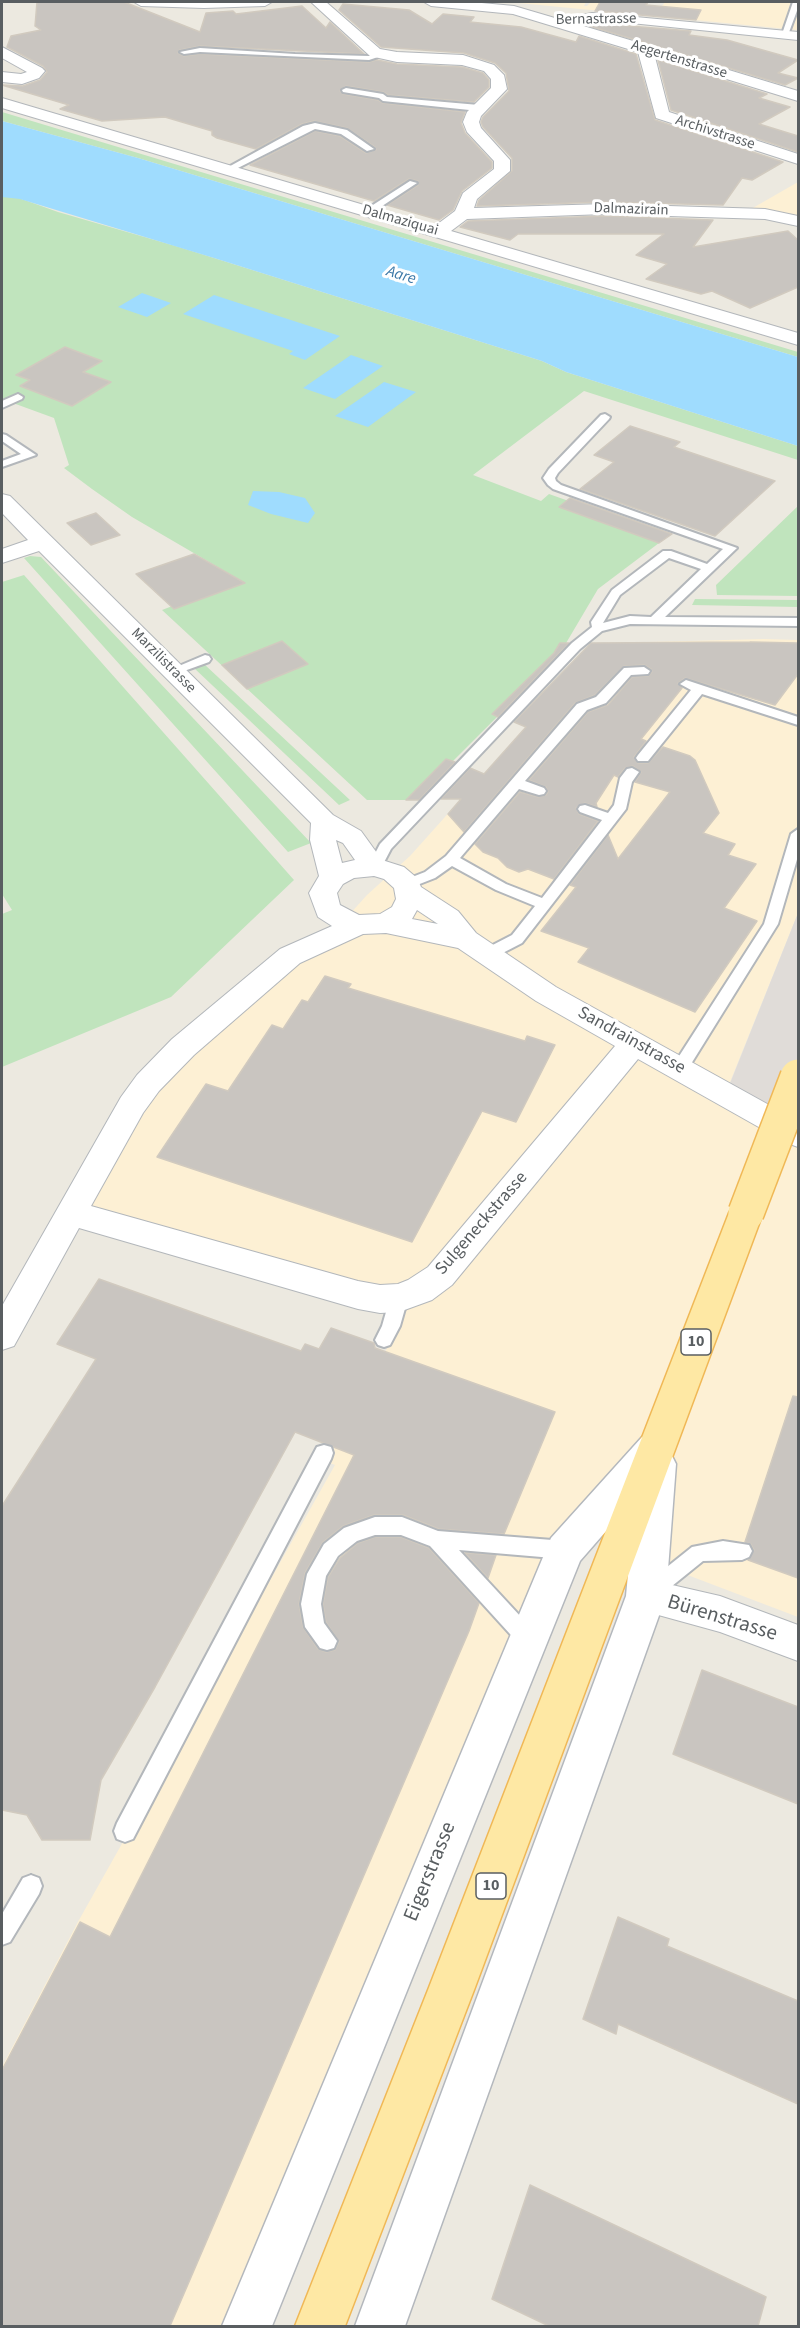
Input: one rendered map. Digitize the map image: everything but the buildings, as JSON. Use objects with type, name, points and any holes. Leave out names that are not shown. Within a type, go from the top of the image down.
[{"type":"main road","name":"Eigerstrasse","points":[[320,2326],[798,1077]]},
{"type":"main road","name":"Eigerstrasse","points":[[247,2326],[565,1550],[658,1444]]},
{"type":"main road","name":"Eigerstrasse","points":[[380,2326],[646,1596],[658,1444]]},
{"type":"street","points":[[141,2],[265,2]]},
{"type":"street","points":[[318,2],[372,51],[380,55],[456,58],[489,68],[498,75],[500,84],[496,92],[471,119],[471,125],[500,157],[503,168],[495,178],[469,197],[462,214],[438,232]]},
{"type":"street","name":"Bernastrasse","points":[[431,2],[512,10],[559,24],[584,18],[617,18],[791,36]]},
{"type":"street","name":"Aegertenstrasse","points":[[559,24],[798,96]]},
{"type":"street","name":"Archivstrasse","points":[[645,50],[662,115],[798,159]]},
{"type":"street","points":[[2,52],[37,71],[34,75],[22,79],[2,77]]},
{"type":"street","name":"Dalmaziquai","points":[[2,103],[798,339]]},
{"type":"street","name":"Dalmazirain","points":[[462,214],[613,209],[768,214],[798,221]]},
{"type":"street","name":"Marzilistrasse","points":[[2,501],[324,821],[346,832],[372,857]]},
{"type":"street","points":[[2,556],[43,542]]},
{"type":"street","points":[[324,821],[323,840],[329,890],[328,910],[336,917],[372,924]]},
{"type":"street","points":[[2,1336],[132,1105],[148,1083],[183,1047],[290,956],[372,924],[395,918],[407,907],[409,888],[394,873],[372,857],[348,870],[329,890],[317,915],[298,934],[290,956]]},
{"type":"street","name":"Sandrainstrasse","points":[[409,888],[448,918],[477,947],[546,994],[798,1136]]},
{"type":"street","name":"Sandrainstrasse","points":[[372,924],[477,947]]},
{"type":"street","name":"Sulgeneckstrasse","points":[[71,1213],[358,1295],[380,1299],[399,1298],[420,1290],[440,1276],[634,1043]]},
{"type":"street","name":"Bürenstrasse","points":[[646,1596],[720,1614],[798,1642]]},
{"type":"lane","points":[[791,36],[797,2]]},
{"type":"lane","points":[[184,52],[200,50],[369,58],[380,55]]},
{"type":"lane","points":[[346,90],[383,96],[383,99],[480,108]]},
{"type":"lane","points":[[227,170],[306,128],[315,126],[344,132],[370,149]]},
{"type":"lane","points":[[368,212],[413,183]]},
{"type":"lane","points":[[2,405],[18,397]]},
{"type":"lane","points":[[605,417],[553,471],[550,480],[557,487],[731,548],[654,620]]},
{"type":"lane","points":[[2,437],[30,455],[2,464]]},
{"type":"lane","points":[[598,628],[597,622],[616,593],[667,554],[709,568]]},
{"type":"lane","points":[[372,857],[576,646],[598,628],[630,620],[798,622]]},
{"type":"lane","points":[[173,671],[205,659]]},
{"type":"lane","points":[[409,888],[451,859],[582,706],[601,700],[628,671],[644,671]]},
{"type":"lane","points":[[643,758],[693,686],[798,721]]},
{"type":"lane","points":[[477,947],[517,939],[621,806],[625,781],[632,772]]},
{"type":"lane","points":[[517,783],[539,791]]},
{"type":"lane","points":[[585,809],[612,819]]},
{"type":"lane","points":[[680,1068],[771,924],[798,834]]},
{"type":"lane","points":[[451,859],[501,886],[544,904]]},
{"type":"lane","points":[[384,1340],[391,1326],[399,1298]]},
{"type":"lane","points":[[125,1831],[324,1453]]},
{"type":"lane","points":[[327,1641],[315,1627],[311,1604],[317,1574],[331,1550],[351,1534],[375,1526],[402,1526],[437,1540],[565,1550]]},
{"type":"lane","points":[[437,1540],[527,1638]]},
{"type":"lane","points":[[646,1596],[699,1553],[723,1550],[742,1551]]},
{"type":"lane","points":[[2,1934],[32,1886]]},
{"type":"shaded area","points":[[508,2],[586,2],[584,6],[587,6],[591,2],[648,2],[647,5],[662,6],[665,2],[798,2],[798,30]]},
{"type":"shaded area","points":[[798,182],[798,218],[751,209]]},
{"type":"shaded area","points":[[798,640],[798,913],[724,1097],[798,1139],[798,1617],[577,1533],[394,1971],[252,2326],[2,2326],[2,2067],[79,1920],[335,1465],[327,1462],[395,1333],[398,1293],[84,1207],[123,1137],[174,1071],[348,916],[367,895],[410,856],[549,701],[538,696],[546,687],[558,691],[609,643]]},
{"type":"shaded area","points":[[798,913],[798,1132],[727,1091]]},
{"type":"green space","points":[[2,112],[798,352],[798,357],[138,158],[2,121]]},
{"type":"green space","points":[[2,192],[58,212],[179,247],[542,361],[566,372],[798,446],[798,460],[584,391],[473,475],[541,501],[549,494],[625,521],[659,543],[598,589],[559,655],[414,800],[367,800],[162,610],[240,580],[132,517],[64,468],[69,465],[54,418],[2,399]]},
{"type":"green space","points":[[798,506],[798,596],[717,595],[716,585]]},
{"type":"green space","points":[[41,557],[311,843],[288,852],[24,558]]},
{"type":"green space","points":[[24,575],[294,880],[171,997],[2,1067],[2,914],[12,910],[2,894],[2,582]]},
{"type":"green space","points":[[695,599],[798,600],[798,607],[692,605]]},
{"type":"green space","points":[[204,664],[350,800],[339,805],[194,668]]},
{"type":"water","name":"Aare","points":[[2,121],[138,158],[798,357],[798,446],[566,372],[542,361],[214,258],[20,199],[2,197]]},
{"type":"water","points":[[142,293],[171,303],[147,317],[118,307]]},
{"type":"water","points":[[214,295],[340,336],[305,360],[289,354],[293,351],[183,314]]},
{"type":"water","points":[[351,355],[383,366],[335,399],[303,388]]},
{"type":"water","points":[[384,382],[416,392],[368,427],[335,416]]},
{"type":"water","points":[[253,491],[279,492],[305,498],[315,513],[308,523],[271,514],[248,505]]}]
